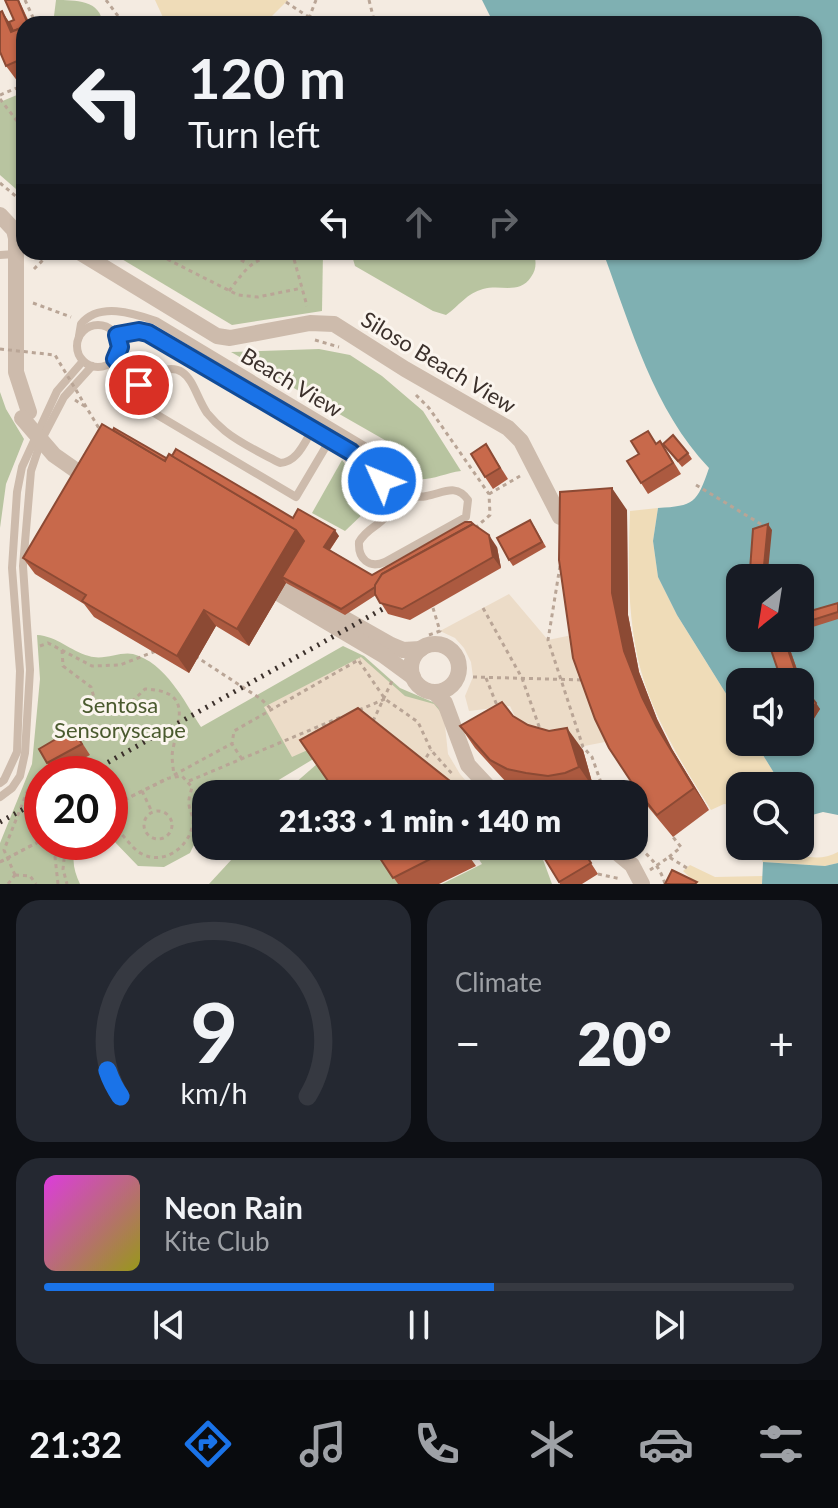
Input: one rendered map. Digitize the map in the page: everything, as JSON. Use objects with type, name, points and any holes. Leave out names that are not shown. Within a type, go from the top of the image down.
[{"type":"street","points":[[0,215],[14,243],[21,306],[16,372],[26,415],[90,474]]},
{"type":"street","name":"Siloso Beach View","points":[[92,260],[217,336],[230,338],[310,323],[334,324],[508,428],[521,441],[560,517]]},
{"type":"street","points":[[454,723],[466,675],[448,648],[434,644],[421,649],[403,650],[282,589],[383,655],[413,677],[421,687],[434,692],[445,703],[468,765],[482,780]]},
{"type":"street","points":[[413,677],[412,664],[421,649]]},
{"type":"street","points":[[434,692],[447,689],[466,675]]},
{"type":"street","points":[[626,860],[642,884]]},
{"type":"lane","name":"Beach View","points":[[129,311],[156,321],[371,450],[385,464],[401,491],[415,497],[430,497],[448,489],[460,491],[469,506],[466,517],[385,562],[368,563],[360,554],[359,542],[384,520],[392,502],[373,471],[351,452],[148,333],[139,331],[117,335],[108,327],[97,324],[79,336],[81,324],[95,312],[129,311]]},
{"type":"lane","points":[[79,336],[77,349],[88,363],[104,366],[115,359],[120,347],[117,335]]},
{"type":"lane","points":[[115,359],[139,385]]},
{"type":"lane","points":[[0,783],[17,752],[20,671],[12,568],[22,467],[57,391],[88,363]]},
{"type":"lane","points":[[0,797],[12,788],[20,776],[25,753],[30,670],[23,566],[31,471],[41,441],[64,397],[88,363]]},
{"type":"lane","points":[[319,420],[294,458],[280,463],[224,430],[207,412],[191,380],[179,371],[169,369],[150,375],[142,395],[144,407],[296,497],[336,430]]},
{"type":"lane","points":[[13,545],[35,552]]},
{"type":"path","points":[[286,2],[306,16]]},
{"type":"path","points":[[0,97],[16,119]]},
{"type":"path","points":[[0,183],[16,196]]},
{"type":"path","points":[[169,260],[238,295],[258,297],[303,288]]},
{"type":"path","points":[[241,260],[249,265]]},
{"type":"path","points":[[229,291],[256,260]]},
{"type":"path","points":[[294,260],[307,307]]},
{"type":"path","points":[[21,306],[71,317]]},
{"type":"path","points":[[313,339],[343,348]]},
{"type":"path","points":[[0,349],[55,355],[102,434]]},
{"type":"path","points":[[133,356],[146,363]]},
{"type":"path","points":[[406,387],[429,408],[489,494],[490,515],[475,528]]},
{"type":"path","points":[[72,398],[86,407]]},
{"type":"path","points":[[489,494],[521,475]]},
{"type":"path","points":[[696,485],[770,530]]},
{"type":"path","points":[[561,562],[548,640],[583,747],[592,757],[600,780]]},
{"type":"path","points":[[433,608],[440,631]]},
{"type":"path","points":[[483,608],[522,678],[542,733]]},
{"type":"path","points":[[29,649],[48,643],[92,666],[120,665],[152,652],[165,651]]},
{"type":"path","points":[[62,650],[63,666],[91,687],[95,701],[92,708],[101,714],[119,714],[145,689],[160,690],[173,698],[181,711],[180,727],[172,752],[174,775]]},
{"type":"path","points":[[189,655],[226,674],[271,709]]},
{"type":"path","points":[[242,759],[232,744],[234,731],[359,661],[385,699],[418,722],[431,750],[455,776]]},
{"type":"path","points":[[466,675],[589,680]]},
{"type":"path","points":[[365,730],[385,699],[395,676]]},
{"type":"path","points":[[486,678],[498,708]]},
{"type":"path","points":[[356,711],[385,699]]},
{"type":"path","points":[[189,781],[342,717]]},
{"type":"path","points":[[128,798],[232,744]]},
{"type":"path","points":[[420,767],[431,750]]},
{"type":"path","points":[[128,798],[169,778],[182,776],[192,787],[189,803],[194,821],[188,839],[175,853],[160,857],[143,855],[128,839]]},
{"type":"path","points":[[142,791],[152,812]]},
{"type":"path","points":[[15,875],[4,850],[24,798]]},
{"type":"path","points":[[159,811],[171,819],[172,826],[164,838],[157,839],[145,830],[146,816],[152,812],[159,811]]},
{"type":"path","points":[[669,857],[681,847],[673,837]]},
{"type":"path","points":[[0,862],[24,849]]},
{"type":"path","points":[[0,862],[24,850]]},
{"type":"path","points":[[648,853],[658,865],[665,884]]},
{"type":"path","points":[[55,860],[58,884]]},
{"type":"path","points":[[64,860],[67,884]]},
{"type":"path","points":[[8,884],[15,875]]},
{"type":"path","points":[[15,875],[30,876],[36,884]]},
{"type":"green space","points":[[56,0],[86,3],[101,16],[54,16]]},
{"type":"green space","points":[[16,95],[16,189],[0,175],[0,102]]},
{"type":"green space","points":[[123,260],[323,260],[322,311],[232,325]]},
{"type":"green space","points":[[353,260],[535,260],[536,265],[531,277],[521,286],[477,291],[446,315],[433,311],[355,266]]},
{"type":"green space","points":[[319,349],[350,355],[382,376],[423,411],[461,471],[415,479],[390,443],[231,352]]},
{"type":"green space","points":[[0,392],[24,439],[6,484],[0,528]]},
{"type":"green space","points":[[342,460],[371,497],[367,510],[345,531],[312,513]]},
{"type":"green space","name":"Sentosa Sensoryscape","points":[[37,635],[51,638],[89,656],[133,654],[165,674],[201,727],[343,646],[364,656],[400,688],[435,703],[444,712],[363,729],[279,780],[192,780],[190,853],[164,867],[138,866],[128,856],[128,756],[33,756],[40,679]]},
{"type":"green space","points":[[317,764],[328,780],[299,780]]},
{"type":"green space","name":"Sentosa Sensoryscape","points":[[24,784],[24,860],[74,860],[80,884],[0,884],[0,843]]},
{"type":"green space","points":[[231,860],[384,860],[400,884],[209,884]]},
{"type":"green space","points":[[479,860],[543,860],[552,884],[442,884],[482,864]]},
{"type":"sand","points":[[155,0],[288,0],[272,16],[162,16]]},
{"type":"sand","points":[[658,508],[653,541],[658,577],[677,615],[726,694],[726,756],[764,756],[773,772],[726,772],[726,804],[711,810],[662,726],[641,671],[631,612],[630,511]]},
{"type":"sand","points":[[838,852],[838,863],[825,866],[763,862],[814,860],[814,857]]},
{"type":"sand","points":[[690,865],[715,877],[763,876],[762,884],[697,884],[683,871]]},
{"type":"shaded area","points":[[509,594],[548,640],[582,633],[610,741],[564,750],[518,723],[510,706],[469,711],[465,696],[473,677],[471,662],[455,638],[440,631]]},
{"type":"shaded area","points":[[361,657],[405,696],[434,704],[444,716],[448,754],[465,780],[447,780],[373,721],[292,757],[264,707]]},
{"type":"water","points":[[482,0],[838,0],[838,815],[823,812],[814,814],[814,772],[773,772],[764,756],[814,756],[814,668],[726,668],[726,694],[677,615],[658,577],[653,541],[658,508],[687,504],[697,496],[709,468],[673,420],[646,366],[606,260],[822,260],[822,16],[490,16]]},
{"type":"water","points":[[763,862],[825,866],[838,863],[838,884],[762,884]]},
{"type":"building","points":[[5,0],[18,0],[25,16],[16,16],[16,30],[13,31],[9,22],[14,20]]},
{"type":"building","points":[[0,12],[11,32],[16,30],[16,62],[6,66],[0,52]]},
{"type":"building","points":[[102,424],[165,461],[169,454],[296,530],[237,629],[204,610],[177,656],[82,601],[86,595],[23,558]]},
{"type":"building","points":[[113,430],[166,458],[165,461]]},
{"type":"building","points":[[648,431],[656,444],[660,441],[673,463],[641,483],[627,461],[639,454],[631,441]]},
{"type":"building","points":[[673,435],[688,453],[678,461],[663,444]]},
{"type":"building","points":[[486,444],[500,468],[485,477],[471,454]]},
{"type":"building","points":[[176,449],[293,518],[298,509],[335,530],[324,547],[372,575],[465,522],[473,524],[382,574],[375,587],[341,609],[282,577],[304,541],[296,530],[172,456]]},
{"type":"building","points":[[612,488],[612,593],[624,651],[657,727],[694,788],[657,815],[648,804],[648,780],[630,780],[609,748],[573,658],[559,560],[560,492]]},
{"type":"building","points":[[530,520],[542,542],[509,560],[497,538]]},
{"type":"building","points":[[473,524],[489,535],[493,557],[402,609],[380,603],[375,594],[375,585],[382,574]]},
{"type":"building","points":[[768,524],[764,564],[750,564],[753,529]]},
{"type":"building","points":[[838,603],[838,612],[814,620],[814,610]]},
{"type":"building","points":[[772,652],[789,652],[794,668],[777,668]]},
{"type":"building","points":[[502,702],[513,716],[528,725],[549,731],[567,728],[579,767],[548,776],[507,769],[490,760],[460,726]]},
{"type":"building","points":[[358,708],[449,780],[327,780],[300,740]]},
{"type":"building","points":[[73,729],[82,744],[60,756],[43,756],[39,749]]},
{"type":"building","points":[[381,860],[428,860],[393,878]]},
{"type":"building","points":[[546,860],[589,860],[591,863],[559,882]]},
{"type":"building","points":[[672,870],[697,882],[665,884]]},
{"type":"railway","points":[[119,756],[404,597]]},
{"type":"railway","points":[[0,822],[24,809]]},
{"type":"route","points":[[139,385],[115,359],[120,347],[117,335],[139,331],[148,333],[351,452],[382,481]]}]
